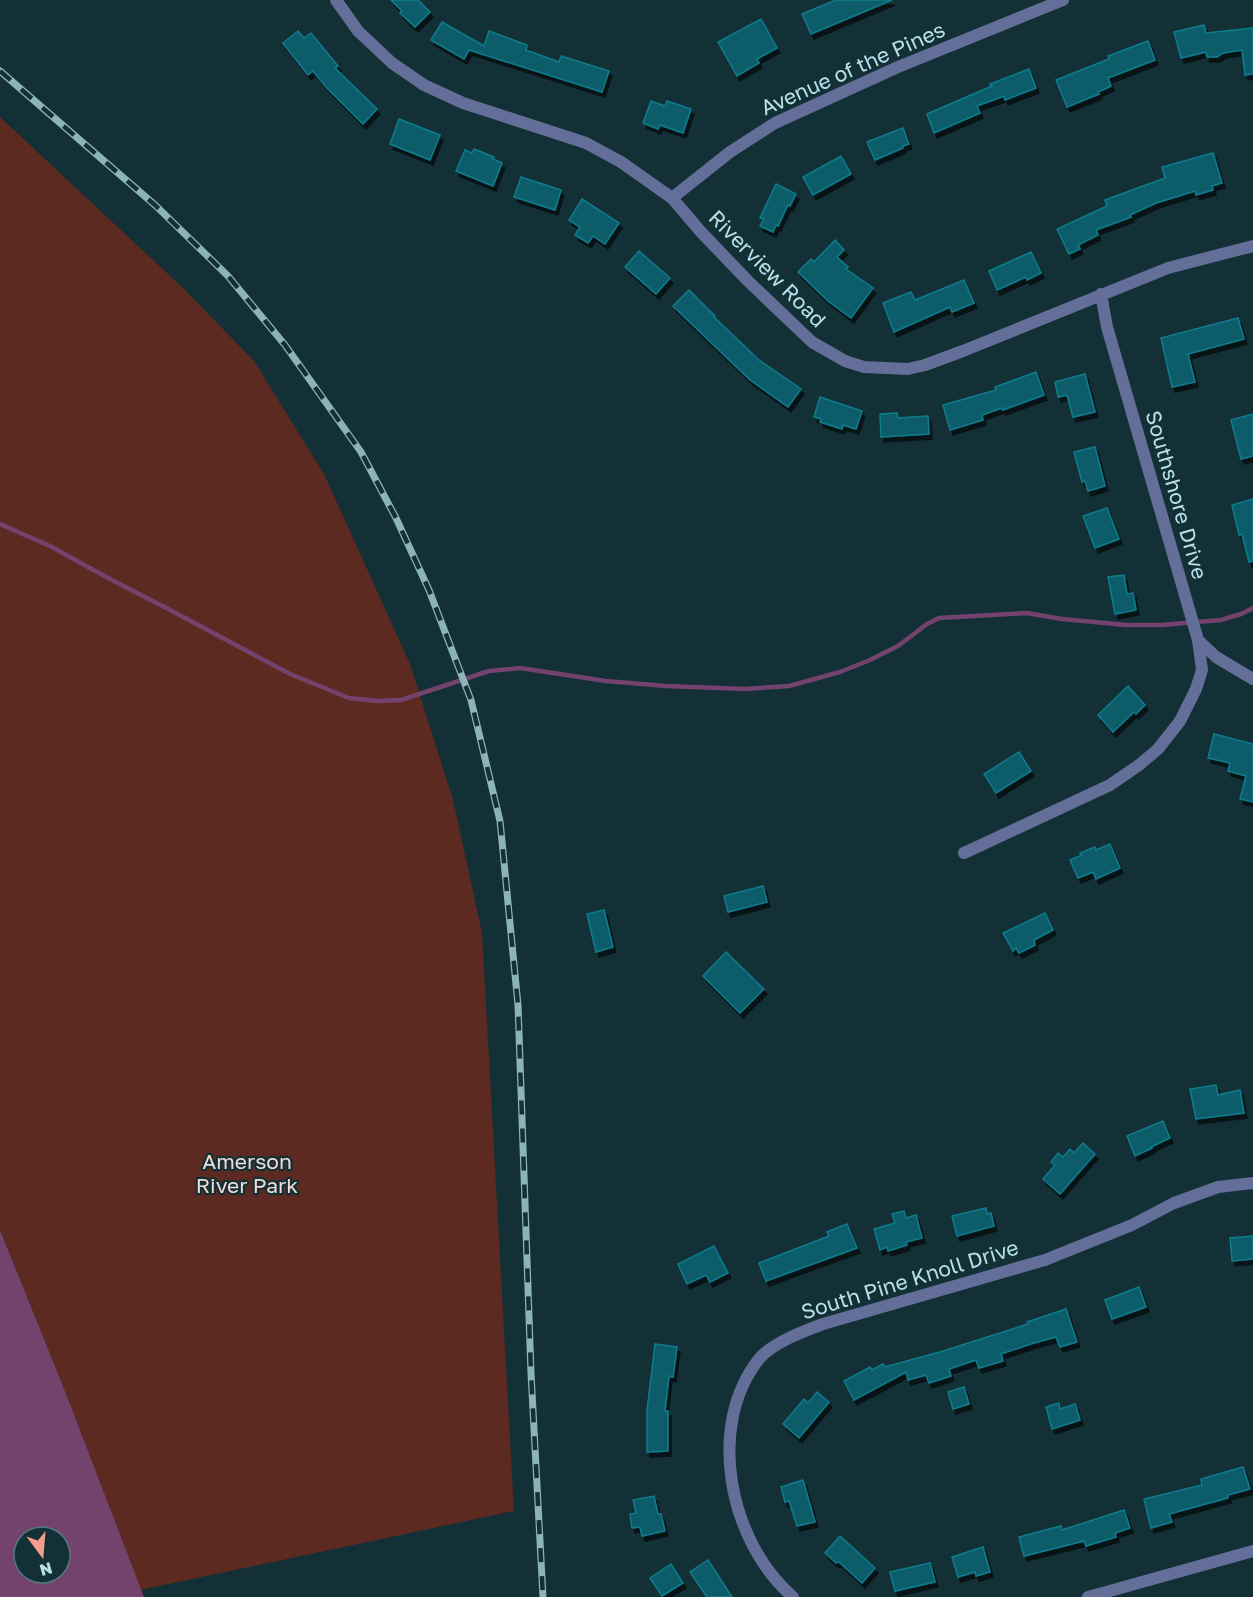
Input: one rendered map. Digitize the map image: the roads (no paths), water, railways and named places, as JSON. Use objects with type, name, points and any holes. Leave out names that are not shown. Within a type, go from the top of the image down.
[{"type":"street","name":"Riverview Road","points":[[336,0],[358,31],[392,63],[424,86],[463,103],[586,143],[621,162],[672,198],[732,265],[812,342],[845,361],[864,367],[908,369],[925,365],[1168,268],[1253,246]]},
{"type":"street","name":"Avenue of the Pines","points":[[672,198],[730,152],[775,123],[898,67],[1063,0]]},
{"type":"street","name":"Southshore Drive","points":[[964,853],[1110,785],[1139,765],[1158,749],[1180,721],[1196,689],[1202,670],[1198,640],[1107,327],[1101,294]]},
{"type":"street","points":[[1198,640],[1216,657],[1253,679]]},
{"type":"street","name":"South Pine Knoll Drive","points":[[793,1597],[780,1586],[760,1559],[745,1528],[731,1472],[729,1433],[746,1380],[760,1357],[793,1335],[823,1324],[1045,1260],[1132,1224],[1174,1203],[1218,1187],[1253,1183]]},
{"type":"street","points":[[1088,1597],[1253,1551]]},
{"type":"waterway","points":[[0,524],[50,546],[290,674],[349,698],[378,701],[401,700],[489,671],[520,668],[606,681],[666,686],[745,689],[789,686],[840,672],[870,660],[898,646],[927,624],[939,618],[1027,613],[1126,625],[1161,625],[1221,620],[1253,608]]},
{"type":"railway","points":[[0,71],[155,205],[228,276],[285,345],[361,452],[396,518],[429,590],[471,700],[500,821],[518,1005],[531,1373],[543,1597]]},
{"type":"park label","name":"Amerson River Park","points":[[247,1174]]}]
